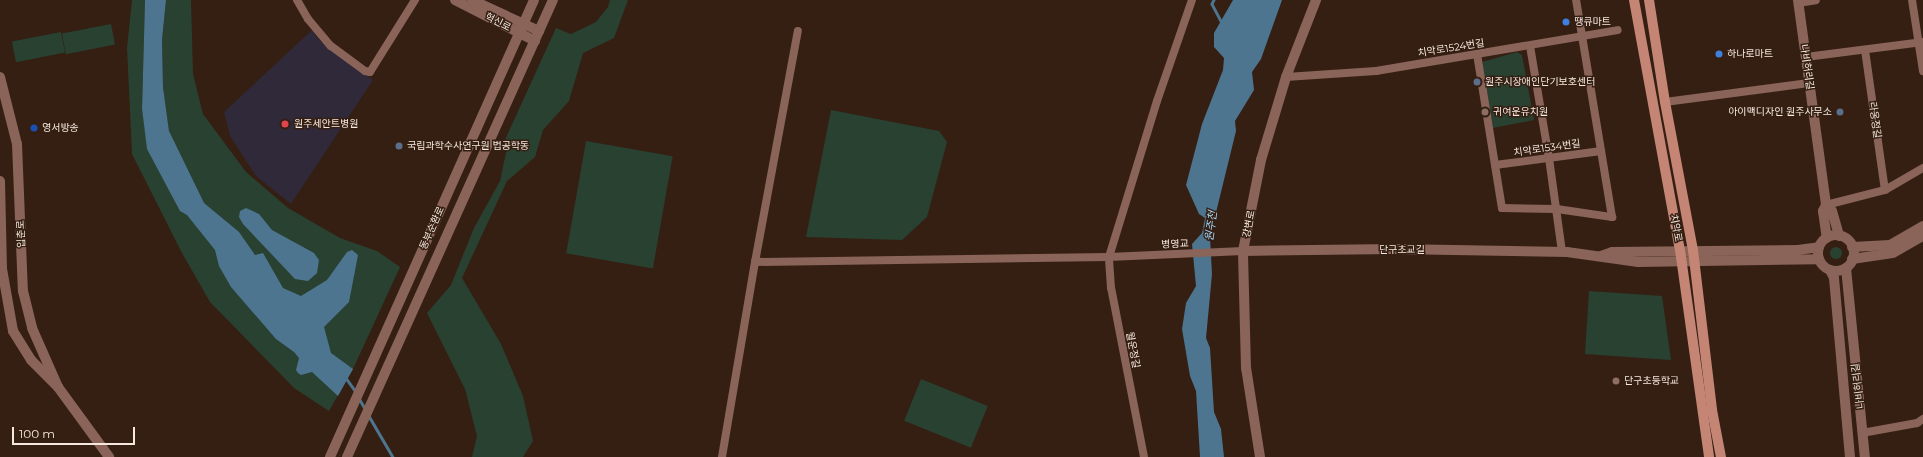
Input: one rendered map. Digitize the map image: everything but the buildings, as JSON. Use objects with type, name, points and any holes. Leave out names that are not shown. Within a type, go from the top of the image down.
[{"type":"main road","name":"치악로","points":[[1634,0],[1680,250],[1709,457]]},
{"type":"main road","name":"치악로","points":[[1649,0],[1665,102],[1693,250],[1712,410],[1721,457]]},
{"type":"street","points":[[298,0],[308,19],[331,46],[365,71],[370,72],[415,0]]},
{"type":"street","name":"혁신로","points":[[454,0],[522,29]]},
{"type":"street","name":"혁신로","points":[[472,0],[522,29]]},
{"type":"street","name":"동부순환로","points":[[330,457],[534,0]]},
{"type":"street","name":"동부순환로","points":[[347,457],[379,383],[553,0]]},
{"type":"street","points":[[755,262],[1109,257],[1157,101],[1192,0]]},
{"type":"street","name":"강변로","points":[[1260,457],[1246,368],[1243,251],[1261,160],[1286,77],[1316,0]]},
{"type":"street","points":[[1477,54],[1502,208],[1557,209],[1612,217],[1576,0]]},
{"type":"street","points":[[1798,1],[1816,0]]},
{"type":"street","points":[[1912,0],[1921,42],[1923,71]]},
{"type":"street","name":"나비허리길","points":[[1798,1],[1826,205]]},
{"type":"street","points":[[522,29],[537,36]]},
{"type":"street","name":"치악로1524번길","points":[[1286,77],[1376,71],[1618,30]]},
{"type":"street","points":[[722,457],[755,262],[798,31]]},
{"type":"street","points":[[1806,57],[1921,42]]},
{"type":"street","points":[[1530,46],[1557,209],[1562,252]]},
{"type":"street","name":"라옹정길","points":[[1865,50],[1885,190]]},
{"type":"street","name":"입춘로","points":[[0,77],[17,144],[23,291],[32,328],[58,387]]},
{"type":"street","points":[[1652,104],[1809,83]]},
{"type":"street","name":"치악로1534번길","points":[[1496,165],[1601,151]]},
{"type":"street","points":[[1827,238],[1823,211],[1826,205],[1885,190],[1923,168]]},
{"type":"street","name":"입춘로","points":[[0,181],[2,269],[13,331],[31,360],[58,387],[109,457]]},
{"type":"street","points":[[1826,205],[1832,210],[1839,236]]},
{"type":"street","points":[[1852,247],[1890,244],[1923,226]]},
{"type":"street","points":[[1819,259],[1819,247],[1827,238],[1839,236],[1849,242],[1852,247],[1852,259],[1846,268],[1830,270]]},
{"type":"street","points":[[1852,259],[1893,253],[1923,236]]},
{"type":"street","name":"치악로","points":[[1693,250],[1798,250],[1819,247]]},
{"type":"street","name":"단구초교길","points":[[1243,251],[1394,249],[1562,252],[1601,256],[1613,260],[1694,262]]},
{"type":"street","name":"단구초교길","points":[[1601,256],[1612,252],[1693,250]]},
{"type":"street","name":"병영교","points":[[1109,257],[1243,251]]},
{"type":"street","name":"월운정길","points":[[1109,257],[1111,288],[1144,457]]},
{"type":"street","points":[[1694,262],[1812,257],[1819,259],[1830,270],[1834,278],[1850,457]]},
{"type":"street","name":"나비허리길","points":[[1846,268],[1865,457]]},
{"type":"street","points":[[1862,433],[1920,421]]},
{"type":"shaded area","name":"원주세안트병원","points":[[312,30],[319,40],[373,80],[291,204],[256,176],[230,136],[224,112]]},
{"type":"green space","points":[[132,0],[145,0],[142,109],[147,144],[169,131],[163,87],[162,40],[166,0],[191,0],[193,74],[203,114],[246,172],[288,208],[340,238],[377,251],[400,267],[353,369],[329,411],[294,388],[210,302],[182,253],[132,154],[127,48]]},
{"type":"green space","points":[[610,0],[628,0],[614,38],[583,53],[569,101],[543,130],[535,157],[507,181],[462,278],[501,344],[523,396],[533,441],[523,457],[472,457],[477,436],[465,389],[427,313],[451,285],[474,228],[500,181],[507,148],[504,142],[556,28],[571,34],[596,22],[608,7]]},
{"type":"green space","points":[[111,24],[115,45],[66,54],[62,34]]},
{"type":"green space","points":[[61,32],[65,53],[16,62],[12,42]]},
{"type":"green space","points":[[1517,52],[1522,55],[1534,120],[1493,128],[1482,62]]},
{"type":"green space","points":[[831,110],[939,131],[947,142],[927,217],[902,240],[806,237]]},
{"type":"green space","points":[[586,141],[673,156],[653,269],[566,253]]},
{"type":"green space","points":[[1838,247],[1841,248],[1841,258],[1834,259],[1831,258],[1830,251],[1831,248]]},
{"type":"green space","points":[[1589,291],[1662,296],[1671,360],[1585,354]]},
{"type":"green space","points":[[921,379],[988,406],[971,448],[904,421]]},
{"type":"water","points":[[145,0],[166,0],[162,40],[163,87],[169,131],[204,203],[239,232],[255,255],[263,253],[283,288],[301,296],[327,280],[347,252],[352,250],[358,255],[349,302],[324,327],[331,353],[353,369],[338,396],[312,372],[301,375],[298,373],[296,370],[299,358],[294,352],[276,339],[231,287],[219,266],[215,250],[187,215],[180,211],[147,149],[142,109]]},
{"type":"water","name":"원주천","points":[[1233,0],[1282,0],[1261,59],[1252,72],[1254,90],[1235,121],[1236,131],[1210,237],[1212,274],[1206,338],[1210,348],[1214,412],[1221,429],[1224,457],[1200,457],[1196,391],[1190,376],[1182,329],[1186,303],[1196,286],[1192,244],[1202,233],[1205,218],[1199,214],[1186,185],[1202,124],[1223,70],[1224,58],[1214,47],[1214,33]]},
{"type":"water","points":[[246,208],[259,214],[272,230],[314,253],[319,260],[317,273],[308,281],[295,279],[243,224],[239,217],[240,211]]},
{"type":"waterway","points":[[1214,0],[1212,4],[1222,23]]},
{"type":"waterway","points":[[346,378],[356,392]]},
{"type":"waterway","points":[[359,398],[366,410]]},
{"type":"waterway","points":[[369,416],[393,457]]},
{"type":"place","name":"땡큐마트","points":[[1566,22]]},
{"type":"place","name":"하나로마트","points":[[1719,54]]},
{"type":"place","name":"원주시장애인단기보호센터","points":[[1477,82]]},
{"type":"place","name":"귀여운유치원","points":[[1485,112]]},
{"type":"place","name":"아이맥디자인 원주사무소","points":[[1840,112]]},
{"type":"place","name":"원주세안트병원","points":[[285,124]]},
{"type":"place","name":"영서방송","points":[[34,128]]},
{"type":"place","name":"국립과학수사연구원 법공학동","points":[[399,146]]},
{"type":"place","name":"단구초등학교","points":[[1616,381]]}]
